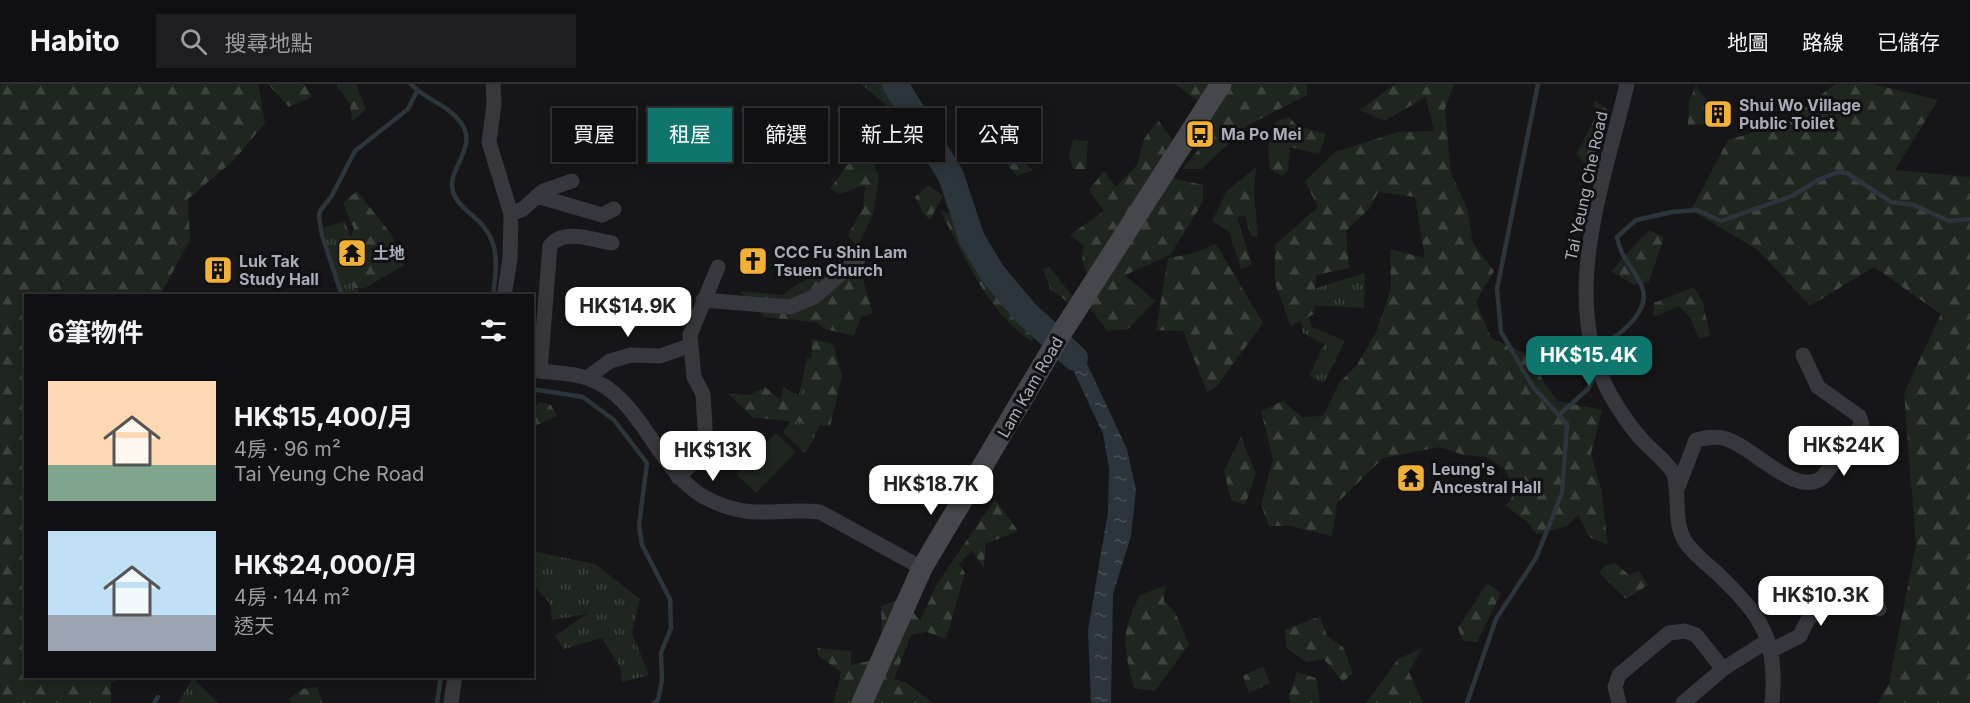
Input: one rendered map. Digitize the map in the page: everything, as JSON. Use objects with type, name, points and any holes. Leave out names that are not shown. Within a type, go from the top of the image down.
[{"type":"main road","name":"Lam Kam Road","points":[[862,703],[922,568],[1064,329],[1221,84]]},
{"type":"street","points":[[494,84],[489,142],[511,214],[510,259],[504,294]]},
{"type":"street","name":"Tai Yeung Che Road","points":[[1627,84],[1589,246],[1585,280],[1587,320],[1596,362],[1610,393],[1634,430],[1670,467],[1678,487],[1679,527],[1685,541],[1750,605],[1769,646],[1772,703]]},
{"type":"street","points":[[511,214],[523,209],[537,196],[556,185],[572,181]]},
{"type":"street","points":[[537,196],[602,215],[614,209]]},
{"type":"street","points":[[612,243],[565,236],[554,240],[550,246],[535,370],[587,378],[610,389],[621,400],[678,477],[710,500],[751,514],[805,510],[820,512],[922,568]]},
{"type":"street","points":[[703,300],[790,307],[814,297],[858,258]]},
{"type":"street","points":[[678,477],[695,461],[706,443],[703,394],[694,377],[689,346],[690,335],[718,267]]},
{"type":"street","points":[[587,378],[610,361],[631,354],[660,356],[689,346]]},
{"type":"street","points":[[1678,487],[1696,440],[1712,437],[1734,442],[1800,482],[1814,483],[1822,478],[1862,424],[1860,416],[1815,383],[1803,355]]},
{"type":"street","points":[[1683,703],[1723,669],[1769,646],[1800,636],[1806,620],[1816,608],[1840,589],[1864,593],[1879,609]]},
{"type":"street","points":[[1620,703],[1615,687],[1619,675],[1669,633],[1680,631],[1696,635],[1723,669]]},
{"type":"street","points":[[451,703],[455,678]]},
{"type":"green space","points":[[0,84],[258,84],[265,123],[233,161],[188,199],[190,240],[161,294],[24,294],[24,678],[124,678],[111,683],[111,703],[0,703]]},
{"type":"green space","points":[[268,84],[304,84],[312,97],[289,107]]},
{"type":"green space","points":[[336,84],[356,84],[366,110],[352,121],[350,104]]},
{"type":"green space","points":[[861,84],[891,84],[897,101],[889,107]]},
{"type":"green space","points":[[1175,84],[1307,84],[1307,95],[1247,126],[1202,169],[1183,169],[1211,134],[1197,100]]},
{"type":"green space","points":[[1395,84],[1454,84],[1445,109],[1451,173],[1467,208],[1473,243],[1494,271],[1476,301],[1491,338],[1531,356],[1544,382],[1558,401],[1602,410],[1591,454],[1601,488],[1608,545],[1589,537],[1578,515],[1567,526],[1537,534],[1525,520],[1506,506],[1516,491],[1504,468],[1486,457],[1463,455],[1440,447],[1383,458],[1337,503],[1332,536],[1290,526],[1269,526],[1261,504],[1273,459],[1261,411],[1283,401],[1302,417],[1323,416],[1339,383],[1357,365],[1377,330],[1391,288],[1390,249],[1425,258],[1415,197],[1378,192],[1369,209],[1346,231],[1349,268],[1316,275],[1314,314],[1291,326],[1275,283],[1275,245],[1318,207],[1305,181],[1335,152],[1398,132],[1434,131],[1426,97],[1384,121],[1360,110]]},
{"type":"green space","points":[[1835,84],[1872,84],[1938,100],[1895,170],[1970,177],[1970,703],[1878,703],[1889,683],[1916,544],[1904,393],[1941,314],[1874,267],[1810,306],[1758,250],[1691,210],[1728,140],[1787,122]]},
{"type":"green space","points":[[1696,85],[1710,102],[1707,124],[1688,125],[1689,102]]},
{"type":"green space","points":[[1594,100],[1609,111],[1595,163],[1584,163],[1577,153],[1596,116]]},
{"type":"green space","points":[[1289,117],[1297,126],[1326,134],[1319,154],[1290,147],[1288,171],[1282,176],[1270,169],[1268,148],[1276,121]]},
{"type":"green space","points":[[1158,120],[1172,139],[1161,165],[1176,179],[1203,185],[1203,202],[1170,255],[1125,275],[1155,301],[1128,329],[1107,331],[1086,302],[1088,276],[1082,261],[1084,246],[1070,235],[1104,211],[1089,190],[1104,171],[1116,187],[1137,165],[1144,139]]},
{"type":"green space","points":[[1073,140],[1088,141],[1086,169],[1073,169],[1069,155]]},
{"type":"green space","points":[[849,162],[873,162],[879,177],[873,214],[857,247],[848,235],[863,208],[865,185],[840,194],[830,189]]},
{"type":"green space","points":[[1005,162],[1024,162],[1033,170],[1017,176]]},
{"type":"green space","points":[[1256,167],[1254,192],[1258,237],[1251,236],[1245,216],[1237,217],[1252,265],[1241,269],[1229,232],[1212,221],[1227,191]]},
{"type":"green space","points":[[929,185],[943,196],[930,220],[923,213],[915,197]]},
{"type":"green space","points":[[357,191],[391,234],[404,265],[365,288],[353,288],[341,259],[354,229],[343,203]]},
{"type":"green space","points":[[940,210],[954,215],[964,244],[1037,335],[1031,341],[1015,329],[989,298],[978,282]]},
{"type":"green space","points":[[345,221],[360,268],[357,294],[342,294],[323,228]]},
{"type":"green space","points":[[1649,230],[1664,237],[1649,282],[1634,285],[1611,271]]},
{"type":"green space","points":[[1216,244],[1263,323],[1217,386],[1207,392],[1183,331],[1156,330],[1168,258],[1191,254]]},
{"type":"green space","points":[[836,266],[863,280],[873,313],[861,317],[854,336],[825,329],[816,322],[764,317],[739,291],[783,295],[796,285]]},
{"type":"green space","points":[[1049,266],[1075,300],[1072,305],[1051,290],[1043,269]]},
{"type":"green space","points":[[1365,273],[1364,308],[1306,305],[1312,327],[1345,341],[1324,383],[1309,376],[1324,344],[1303,333],[1297,294]]},
{"type":"green space","points":[[1694,287],[1703,303],[1710,336],[1699,338],[1690,318],[1679,306],[1653,317],[1654,303]]},
{"type":"green space","points":[[812,339],[833,344],[842,376],[830,426],[752,417],[729,394],[749,395],[765,387],[781,401],[783,387],[807,400],[811,383]]},
{"type":"green space","points":[[807,358],[830,360],[825,408],[818,430],[805,453],[783,432],[795,414]]},
{"type":"green space","points":[[539,402],[551,405],[557,416],[535,426],[534,409]]},
{"type":"green space","points":[[776,433],[796,452],[756,493],[736,474]]},
{"type":"green space","points":[[1241,437],[1256,474],[1245,505],[1231,500],[1224,471]]},
{"type":"green space","points":[[995,499],[1018,531],[985,544],[984,568],[972,551],[959,564],[965,573],[946,639],[927,632],[911,635],[894,679],[905,682],[933,703],[834,703],[841,672],[818,655],[817,648],[851,651],[851,665],[870,661],[882,643],[881,606],[898,600],[910,608],[920,621],[937,584]]},
{"type":"green space","points":[[534,551],[595,564],[640,599],[632,633],[649,675],[622,682],[620,667],[602,638],[564,649],[555,636],[587,614],[552,620],[550,604],[534,585]]},
{"type":"green space","points":[[1615,563],[1629,575],[1639,571],[1648,585],[1626,599],[1599,573],[1604,566]]},
{"type":"green space","points":[[1487,583],[1501,593],[1477,642],[1463,641],[1458,628]]},
{"type":"green space","points":[[1165,586],[1164,602],[1174,610],[1189,644],[1155,691],[1134,688],[1125,641],[1129,620],[1140,595]]},
{"type":"green space","points":[[1320,616],[1327,636],[1343,647],[1353,673],[1343,682],[1324,659],[1307,662],[1287,649],[1285,630]]},
{"type":"green space","points":[[1422,648],[1409,672],[1423,703],[1366,703],[1398,659]]},
{"type":"green space","points":[[1263,666],[1270,683],[1249,693],[1243,676]]},
{"type":"green space","points":[[1297,672],[1316,678],[1320,703],[1291,703],[1289,696]]},
{"type":"green space","points":[[193,678],[218,703],[178,703]]},
{"type":"green space","points":[[317,687],[323,703],[291,703],[289,699],[302,689]]},
{"type":"water","points":[[1072,345],[1081,351],[1127,449],[1136,490],[1131,536],[1113,594],[1111,703],[1091,703],[1088,630],[1108,512],[1109,468],[1103,434],[1068,359],[1066,350]]},
{"type":"waterway","points":[[411,84],[450,111],[466,132],[465,149],[452,183],[453,192],[462,206],[482,225],[493,243],[496,262],[493,294]]},
{"type":"waterway","points":[[895,84],[951,176],[972,239],[993,274],[1026,313],[1075,358]]},
{"type":"waterway","points":[[1467,703],[1496,619],[1536,558],[1562,493],[1567,424],[1533,387],[1501,332],[1497,289],[1538,84]]},
{"type":"waterway","points":[[341,294],[322,235],[320,211],[331,197],[355,151],[408,109],[417,91]]},
{"type":"waterway","points":[[1601,358],[1605,342],[1627,327],[1639,312],[1642,304],[1644,296],[1642,287],[1625,258],[1617,237],[1636,220],[1672,212],[1697,210],[1721,221],[1792,196],[1818,180],[1838,172],[1847,173],[1891,202],[1914,205],[1949,221],[1970,219]]},
{"type":"waterway","points":[[1559,415],[1588,389],[1596,374]]},
{"type":"waterway","points":[[534,389],[583,397],[614,420],[647,463],[639,525],[642,545],[670,599],[671,628],[661,653],[662,680],[658,700],[654,703]]},
{"type":"waterway","points":[[437,703],[441,678]]},
{"type":"waterway","points":[[154,703],[158,697]]},
{"type":"place","name":"Shui Wo Village Public Toilet","points":[[1718,114]]},
{"type":"place","name":"Ma Po Mei","points":[[1200,134]]},
{"type":"place","name":"土地","points":[[352,253]]},
{"type":"place","name":"CCC Fu Shin Lam Tsuen Church","points":[[753,261]]},
{"type":"place","name":"Luk Tak Study Hall","points":[[218,270]]},
{"type":"place","name":"Leung's Ancestral Hall","points":[[1411,478]]}]
